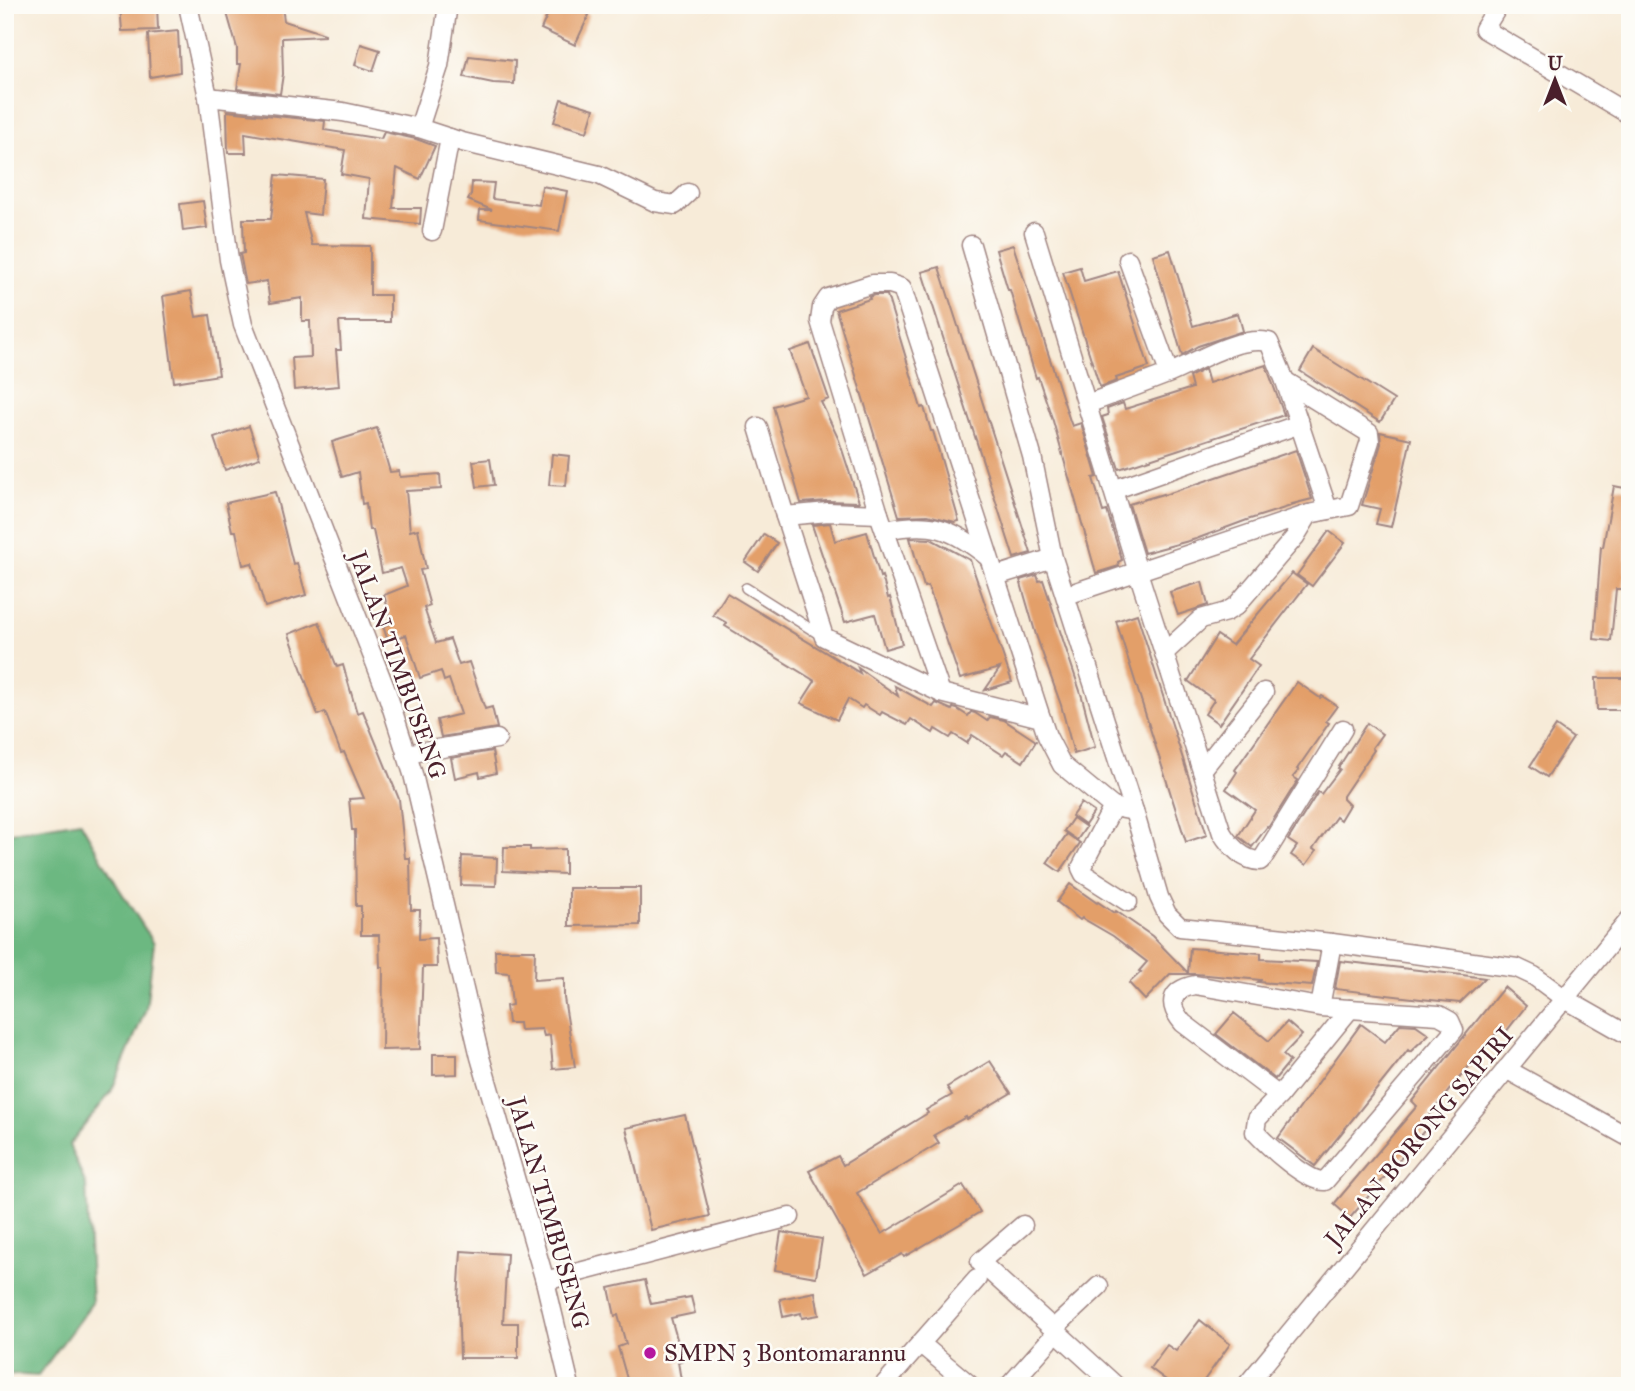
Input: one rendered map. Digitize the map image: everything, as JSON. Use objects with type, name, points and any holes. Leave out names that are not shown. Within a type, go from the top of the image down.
[{"type":"street","name":"JALAN TIMBUSENG","points":[[188,5],[208,97],[229,260],[243,324],[387,693],[407,754],[441,886],[454,958],[545,1281],[570,1386]]},
{"type":"street","points":[[419,128],[439,66],[448,5]]},
{"type":"street","points":[[1500,5],[1485,29],[1630,115]]},
{"type":"street","points":[[208,97],[343,112],[419,128],[599,176],[655,202],[675,205],[688,193]]},
{"type":"street","points":[[432,231],[450,138]]},
{"type":"street","points":[[1034,232],[1138,572],[1227,840],[1251,860],[1260,861],[1343,729]]},
{"type":"street","points":[[971,245],[1032,456],[1053,558],[1159,897],[1167,914],[1180,927],[1332,943],[1517,968],[1534,976],[1564,999],[1630,1036]]},
{"type":"street","points":[[1128,260],[1169,373]]},
{"type":"street","points":[[941,693],[882,522],[820,321],[822,307],[828,298],[872,284],[890,284],[902,288],[1047,736],[1062,765],[1113,807],[1134,811]]},
{"type":"street","points":[[1087,404],[1232,346],[1269,342],[1285,381],[1328,510]]},
{"type":"street","points":[[1066,595],[1309,513],[1349,506],[1370,441],[1369,433],[1285,381]]},
{"type":"street","points":[[1112,490],[1300,424]]},
{"type":"street","points":[[758,427],[824,637],[941,693],[1041,718]]},
{"type":"street","points":[[785,516],[828,512],[882,522],[929,526],[972,544],[989,558]]},
{"type":"street","points":[[1164,653],[1201,619],[1226,612],[1236,606],[1295,537],[1309,513]]},
{"type":"street","points":[[996,576],[1053,558]]},
{"type":"street","points":[[1202,770],[1264,692]]},
{"type":"street","points":[[407,754],[496,739]]},
{"type":"street","points":[[1113,807],[1081,868],[1084,874],[1128,902]]},
{"type":"street","name":"JALAN BORONG SAPIRI","points":[[1246,1386],[1630,919]]},
{"type":"street","points":[[1320,1007],[1332,943]]},
{"type":"street","points":[[1279,1096],[1183,1023],[1174,1011],[1174,996],[1178,991],[1195,985],[1320,1007],[1350,1009],[1439,1015],[1450,1021],[1454,1030],[1325,1181],[1320,1182],[1309,1177],[1255,1132],[1257,1119],[1279,1096],[1350,1009]]},
{"type":"street","points":[[1506,1069],[1630,1138]]},
{"type":"street","points":[[545,1281],[790,1217]]},
{"type":"street","points":[[1023,1224],[981,1262],[1051,1335],[1116,1386]]},
{"type":"street","points":[[883,1386],[977,1279]]},
{"type":"street","points":[[1009,1386],[1051,1335],[1098,1286]]},
{"type":"street","points":[[921,1344],[971,1386]]},
{"type":"lane","points":[[746,588],[824,637]]},
{"type":"green space","points":[[80,821],[154,943],[146,1009],[111,1092],[69,1145],[86,1185],[92,1303],[38,1376],[5,1374],[5,833]]},
{"type":"building","points":[[120,5],[157,5],[158,30],[122,31]]},
{"type":"building","points":[[282,5],[284,21],[325,36],[282,38],[283,74],[280,94],[237,89],[241,64],[237,64],[237,48],[227,13]]},
{"type":"building","points":[[552,5],[590,5],[586,13],[589,15],[575,45],[541,29]]},
{"type":"building","points":[[178,31],[180,72],[150,77],[148,34]]},
{"type":"building","points":[[361,44],[380,50],[373,71],[355,65]]},
{"type":"building","points":[[469,56],[515,61],[514,84],[464,77]]},
{"type":"building","points":[[561,99],[594,109],[587,132],[554,122]]},
{"type":"building","points":[[227,111],[325,121],[324,130],[381,139],[384,132],[435,146],[420,179],[397,168],[393,208],[421,208],[420,224],[366,219],[369,179],[341,174],[345,150],[245,133],[246,153],[228,153]]},
{"type":"building","points":[[276,175],[323,179],[320,215],[304,213],[312,245],[370,246],[370,295],[390,295],[390,322],[339,322],[341,350],[336,350],[339,386],[294,390],[292,358],[311,357],[310,321],[302,321],[302,298],[270,303],[267,281],[246,284],[240,254],[244,253],[243,219],[271,219]]},
{"type":"building","points":[[472,182],[494,183],[492,199],[539,205],[542,186],[567,191],[559,231],[479,220],[480,210],[492,210],[468,200]]},
{"type":"building","points":[[203,201],[207,228],[183,231],[180,204]]},
{"type":"building","points":[[1013,245],[1070,421],[1072,426],[1081,423],[1097,477],[1093,478],[1103,512],[1107,511],[1122,560],[1118,562],[1119,566],[1096,573],[1053,421],[1038,377],[1036,378],[996,250]]},
{"type":"building","points":[[1170,250],[1193,326],[1238,313],[1243,331],[1198,346],[1182,355],[1153,255]]},
{"type":"building","points":[[939,267],[1031,553],[1014,558],[922,272]]},
{"type":"building","points":[[1080,267],[1084,281],[1118,271],[1149,367],[1116,378],[1117,381],[1100,387],[1063,272]]},
{"type":"building","points":[[191,291],[196,317],[210,315],[219,375],[174,382],[163,296]]},
{"type":"building","points":[[887,295],[921,408],[924,407],[933,431],[959,521],[928,515],[899,516],[836,310],[870,299],[869,297]]},
{"type":"building","points":[[810,344],[829,399],[821,402],[839,440],[859,502],[801,503],[773,406],[806,396],[790,351]]},
{"type":"building","points":[[1313,349],[1394,400],[1380,422],[1300,371]]},
{"type":"building","points":[[1266,365],[1284,415],[1119,469],[1102,417],[1108,415],[1107,409],[1123,403],[1125,409],[1192,388],[1189,377],[1205,369],[1209,383]]},
{"type":"building","points":[[249,426],[260,458],[225,470],[214,438]]},
{"type":"building","points":[[377,428],[390,472],[399,471],[400,477],[440,474],[441,489],[406,491],[410,531],[418,529],[426,569],[420,570],[430,606],[424,608],[436,643],[450,639],[459,665],[469,662],[485,709],[492,707],[497,728],[441,737],[437,720],[461,714],[449,679],[444,681],[441,671],[420,678],[406,635],[388,641],[383,626],[392,623],[384,595],[407,586],[401,568],[382,573],[373,530],[369,530],[366,503],[362,504],[358,472],[342,477],[332,442]]},
{"type":"building","points":[[1380,432],[1411,439],[1391,527],[1376,524],[1380,509],[1362,505],[1381,444]]},
{"type":"building","points":[[1296,450],[1312,499],[1196,539],[1144,553],[1129,504],[1164,495]]},
{"type":"building","points":[[552,454],[569,456],[566,486],[549,485]]},
{"type":"building","points":[[490,459],[494,485],[477,487],[473,461]]},
{"type":"building","points":[[1614,486],[1630,489],[1630,537],[1627,536],[1624,589],[1616,589],[1611,641],[1594,639],[1601,547]]},
{"type":"building","points":[[275,492],[293,564],[297,563],[306,595],[265,607],[252,563],[243,565],[236,531],[232,531],[226,503]]},
{"type":"building","points":[[830,523],[835,541],[867,532],[880,577],[882,576],[888,598],[890,597],[902,644],[885,649],[875,614],[845,622],[812,525]]},
{"type":"building","points":[[1329,531],[1345,543],[1312,586],[1297,575]]},
{"type":"building","points":[[764,534],[777,543],[758,571],[745,562]]},
{"type":"building","points":[[910,538],[931,539],[970,560],[1012,682],[985,690],[1000,668],[960,679],[928,586],[924,587]]},
{"type":"building","points":[[1292,573],[1307,584],[1249,659],[1259,666],[1219,724],[1205,714],[1214,700],[1188,681],[1217,635],[1232,645]]},
{"type":"building","points":[[1037,575],[1039,581],[1043,580],[1082,697],[1095,747],[1074,754],[1061,705],[1020,580]]},
{"type":"building","points":[[1202,582],[1208,605],[1178,615],[1170,592]]},
{"type":"building","points":[[727,593],[860,673],[858,668],[898,696],[895,686],[933,707],[936,703],[952,710],[957,709],[968,716],[971,712],[975,713],[987,721],[990,717],[1004,720],[1036,741],[1023,762],[1006,751],[1003,755],[972,735],[967,743],[953,734],[950,738],[935,729],[933,733],[911,719],[907,725],[882,712],[880,715],[864,705],[862,708],[848,699],[837,720],[801,703],[815,681],[725,626],[727,623],[713,615]]},
{"type":"building","points":[[1137,614],[1207,835],[1186,842],[1116,621]]},
{"type":"building","points":[[319,622],[337,667],[343,665],[357,713],[363,711],[399,799],[405,858],[410,858],[411,910],[420,910],[419,939],[436,938],[437,967],[423,967],[420,1049],[382,1050],[383,967],[380,967],[379,935],[361,935],[361,906],[356,906],[355,830],[352,830],[349,799],[364,798],[344,752],[341,753],[325,712],[318,715],[289,634]]},
{"type":"building","points":[[1596,678],[1630,678],[1630,710],[1597,710]]},
{"type":"building","points":[[1297,682],[1337,706],[1326,721],[1329,723],[1297,769],[1299,770],[1293,777],[1298,780],[1268,828],[1252,847],[1238,836],[1255,810],[1226,789],[1237,772],[1235,770]]},
{"type":"building","points":[[1367,723],[1382,734],[1343,796],[1349,805],[1340,820],[1336,817],[1313,849],[1316,851],[1306,865],[1291,855],[1297,846],[1288,840],[1318,792],[1321,794],[1340,769],[1338,768]]},
{"type":"building","points":[[1556,726],[1573,738],[1547,777],[1530,766]]},
{"type":"building","points":[[492,751],[496,773],[480,777],[479,772],[455,778],[451,758]]},
{"type":"building","points":[[1081,803],[1094,812],[1085,825],[1072,816]]},
{"type":"building","points":[[1073,818],[1086,827],[1077,840],[1064,831]]},
{"type":"building","points":[[1067,834],[1080,843],[1060,872],[1047,863]]},
{"type":"building","points":[[504,847],[530,847],[530,850],[565,849],[565,874],[503,871]]},
{"type":"building","points":[[462,856],[497,858],[496,886],[461,885]]},
{"type":"building","points":[[1070,884],[1152,936],[1188,973],[1190,948],[1261,953],[1261,959],[1317,962],[1312,986],[1196,974],[1170,974],[1145,1000],[1129,983],[1147,962],[1113,936],[1082,918],[1080,920],[1057,902]]},
{"type":"building","points":[[569,888],[640,888],[640,925],[569,926]]},
{"type":"building","points":[[495,950],[535,950],[534,980],[564,978],[564,998],[575,1067],[553,1069],[550,1035],[544,1036],[542,1029],[520,1030],[519,1023],[508,1023],[506,1006],[512,1005],[509,973],[496,972]]},
{"type":"building","points":[[1340,961],[1485,978],[1460,1003],[1335,989]]},
{"type":"building","points":[[1504,987],[1526,1006],[1505,1033],[1500,1029],[1451,1088],[1426,1120],[1430,1124],[1350,1218],[1334,1204],[1417,1106],[1412,1101]]},
{"type":"building","points":[[1234,1013],[1269,1041],[1287,1022],[1302,1035],[1283,1055],[1290,1061],[1275,1079],[1216,1034]]},
{"type":"building","points":[[1361,1024],[1385,1042],[1400,1024],[1416,1025],[1429,1034],[1410,1052],[1408,1050],[1315,1166],[1278,1138]]},
{"type":"building","points":[[433,1054],[457,1054],[457,1074],[433,1075]]},
{"type":"building","points":[[990,1061],[1011,1093],[934,1135],[939,1143],[857,1193],[882,1234],[963,1185],[980,1212],[904,1257],[902,1254],[867,1274],[809,1171],[838,1156],[843,1165],[928,1113],[926,1110],[952,1095],[947,1087]]},
{"type":"building","points":[[685,1115],[710,1216],[651,1230],[626,1128]]},
{"type":"building","points":[[781,1232],[822,1239],[816,1277],[775,1270]]},
{"type":"building","points":[[461,1251],[507,1254],[503,1323],[518,1323],[518,1358],[460,1358],[458,1300]]},
{"type":"building","points":[[645,1280],[651,1304],[691,1297],[695,1313],[671,1318],[683,1360],[678,1362],[682,1386],[629,1386],[618,1347],[626,1344],[618,1315],[615,1316],[609,1288]]},
{"type":"building","points":[[815,1292],[819,1315],[802,1318],[801,1313],[783,1317],[780,1299]]},
{"type":"building","points":[[1200,1320],[1230,1344],[1200,1386],[1174,1386],[1150,1368],[1167,1345],[1176,1351]]},
{"type":"place","name":"SMPN 3 Bontomarannu","points":[[650,1353]]}]
